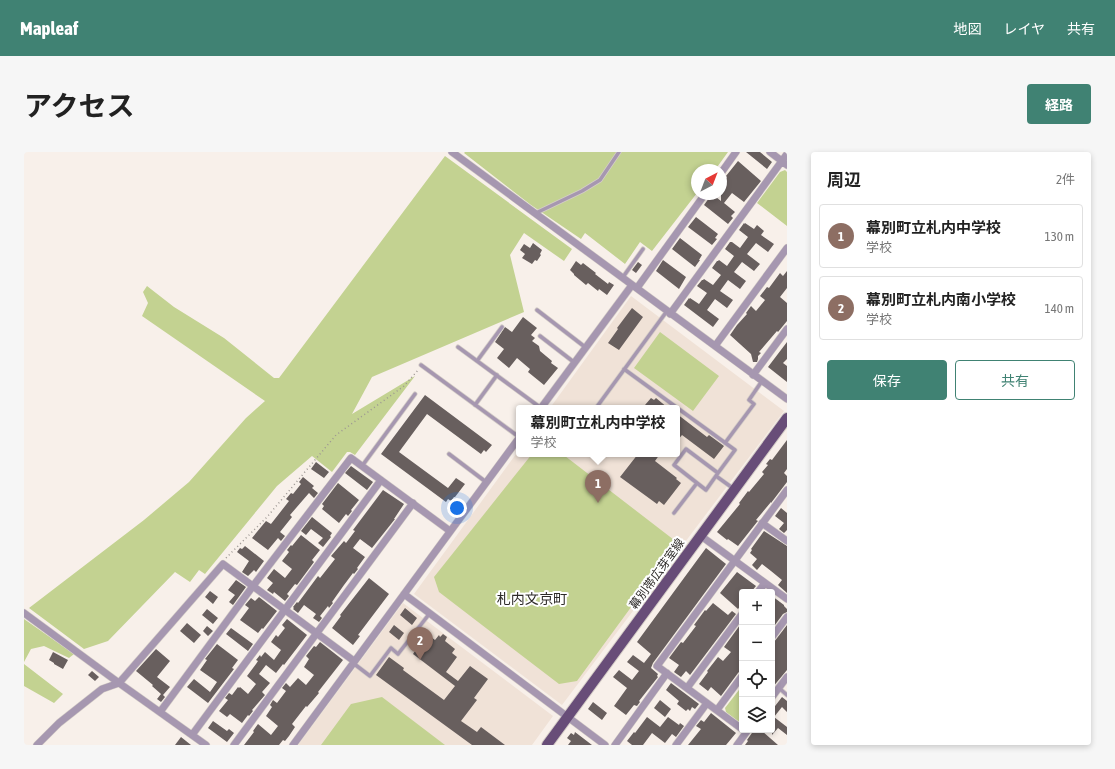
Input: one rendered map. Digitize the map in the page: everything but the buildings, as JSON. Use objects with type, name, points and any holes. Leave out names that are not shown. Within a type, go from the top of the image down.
[{"type":"main road","name":"幕別帯広芽室線","points":[[547,745],[787,418]]},
{"type":"street","points":[[452,152],[787,399]]},
{"type":"street","points":[[727,165],[736,152]]},
{"type":"street","points":[[770,152],[784,163]]},
{"type":"street","points":[[669,312],[784,163],[787,154]]},
{"type":"street","points":[[543,405],[701,200]]},
{"type":"street","points":[[715,346],[787,248]]},
{"type":"street","points":[[754,375],[787,329]]},
{"type":"street","points":[[293,745],[516,442]]},
{"type":"street","points":[[160,712],[253,586],[351,458],[450,531]]},
{"type":"street","points":[[192,735],[381,480]]},
{"type":"street","points":[[739,726],[658,666],[787,490]]},
{"type":"street","points":[[234,745],[413,503]]},
{"type":"street","points":[[762,523],[787,541]]},
{"type":"street","points":[[700,536],[787,599]]},
{"type":"street","points":[[37,745],[59,723],[102,688],[119,683],[223,564],[354,662]]},
{"type":"street","points":[[760,589],[765,583]]},
{"type":"street","points":[[404,594],[605,745]]},
{"type":"street","points":[[24,614],[206,745]]},
{"type":"street","points":[[775,633],[787,617]]},
{"type":"street","points":[[687,688],[739,618]]},
{"type":"street","points":[[615,745],[667,673]]},
{"type":"street","points":[[775,693],[787,677]]},
{"type":"street","points":[[716,710],[739,680]]},
{"type":"street","points":[[676,745],[707,703]]},
{"type":"street","points":[[736,745],[743,733]]},
{"type":"lane","points":[[535,214],[582,191],[600,180],[619,152]]},
{"type":"lane","points":[[622,278],[643,249]]},
{"type":"lane","points":[[538,310],[586,348]]},
{"type":"lane","points":[[598,405],[624,369],[669,312]]},
{"type":"lane","points":[[477,361],[502,327]]},
{"type":"lane","points":[[540,336],[575,363]]},
{"type":"lane","points":[[458,347],[537,405]]},
{"type":"lane","points":[[421,366],[516,436]]},
{"type":"lane","points":[[624,369],[673,405]]},
{"type":"lane","points":[[475,405],[497,376]]},
{"type":"lane","points":[[725,443],[754,404],[748,400],[762,381]]},
{"type":"lane","points":[[362,466],[415,394]]},
{"type":"lane","points":[[680,410],[735,450],[717,475],[706,490],[674,465],[686,449],[717,475],[735,490]]},
{"type":"lane","points":[[449,454],[486,482]]},
{"type":"lane","points":[[674,513],[697,483]]},
{"type":"lane","points":[[354,662],[370,676],[391,648],[398,654],[430,613]]},
{"type":"lane","points":[[779,688],[787,694]]},
{"type":"path","points":[[223,564],[227,557],[267,517],[336,435],[404,386],[421,366]]},
{"type":"shaded area","points":[[631,296],[784,411],[562,705],[414,594],[516,454],[516,457],[680,457],[680,405],[552,405]]},
{"type":"shaded area","points":[[403,603],[553,716],[532,745],[298,745]]},
{"type":"green space","points":[[728,152],[719,164],[691,164],[692,200],[652,251],[640,242],[625,264],[585,233],[581,239],[531,205],[464,153]]},
{"type":"green space","points":[[445,156],[572,249],[564,261],[524,233],[510,255],[524,312],[372,377],[352,414],[415,376],[355,455],[347,452],[332,472],[312,456],[277,486],[205,574],[199,570],[190,582],[175,572],[108,641],[84,649],[29,608],[144,520],[189,482],[246,418],[265,401],[142,316],[148,303],[143,292],[147,286],[174,307],[224,338],[274,378],[279,378]]},
{"type":"green space","points":[[785,170],[787,172],[787,226],[757,203],[780,172]]},
{"type":"green space","points":[[660,332],[719,376],[693,411],[634,368]]},
{"type":"green space","points":[[530,457],[566,457],[678,543],[577,681],[559,684],[439,592],[434,577]]},
{"type":"green space","points":[[24,619],[74,654],[69,658],[44,646],[31,649],[24,662]]},
{"type":"green space","points":[[24,664],[63,694],[54,703],[24,686]]},
{"type":"green space","points":[[739,690],[739,722],[726,712],[725,708]]},
{"type":"green space","points":[[382,697],[445,745],[321,745],[351,704]]},
{"type":"place","name":"幕別町立札内中学校","points":[[598,503]]},
{"type":"place","name":"幕別町立札内南小学校","points":[[420,660]]},
{"type":"district","name":"札内文京町","points":[[532,599]]}]
